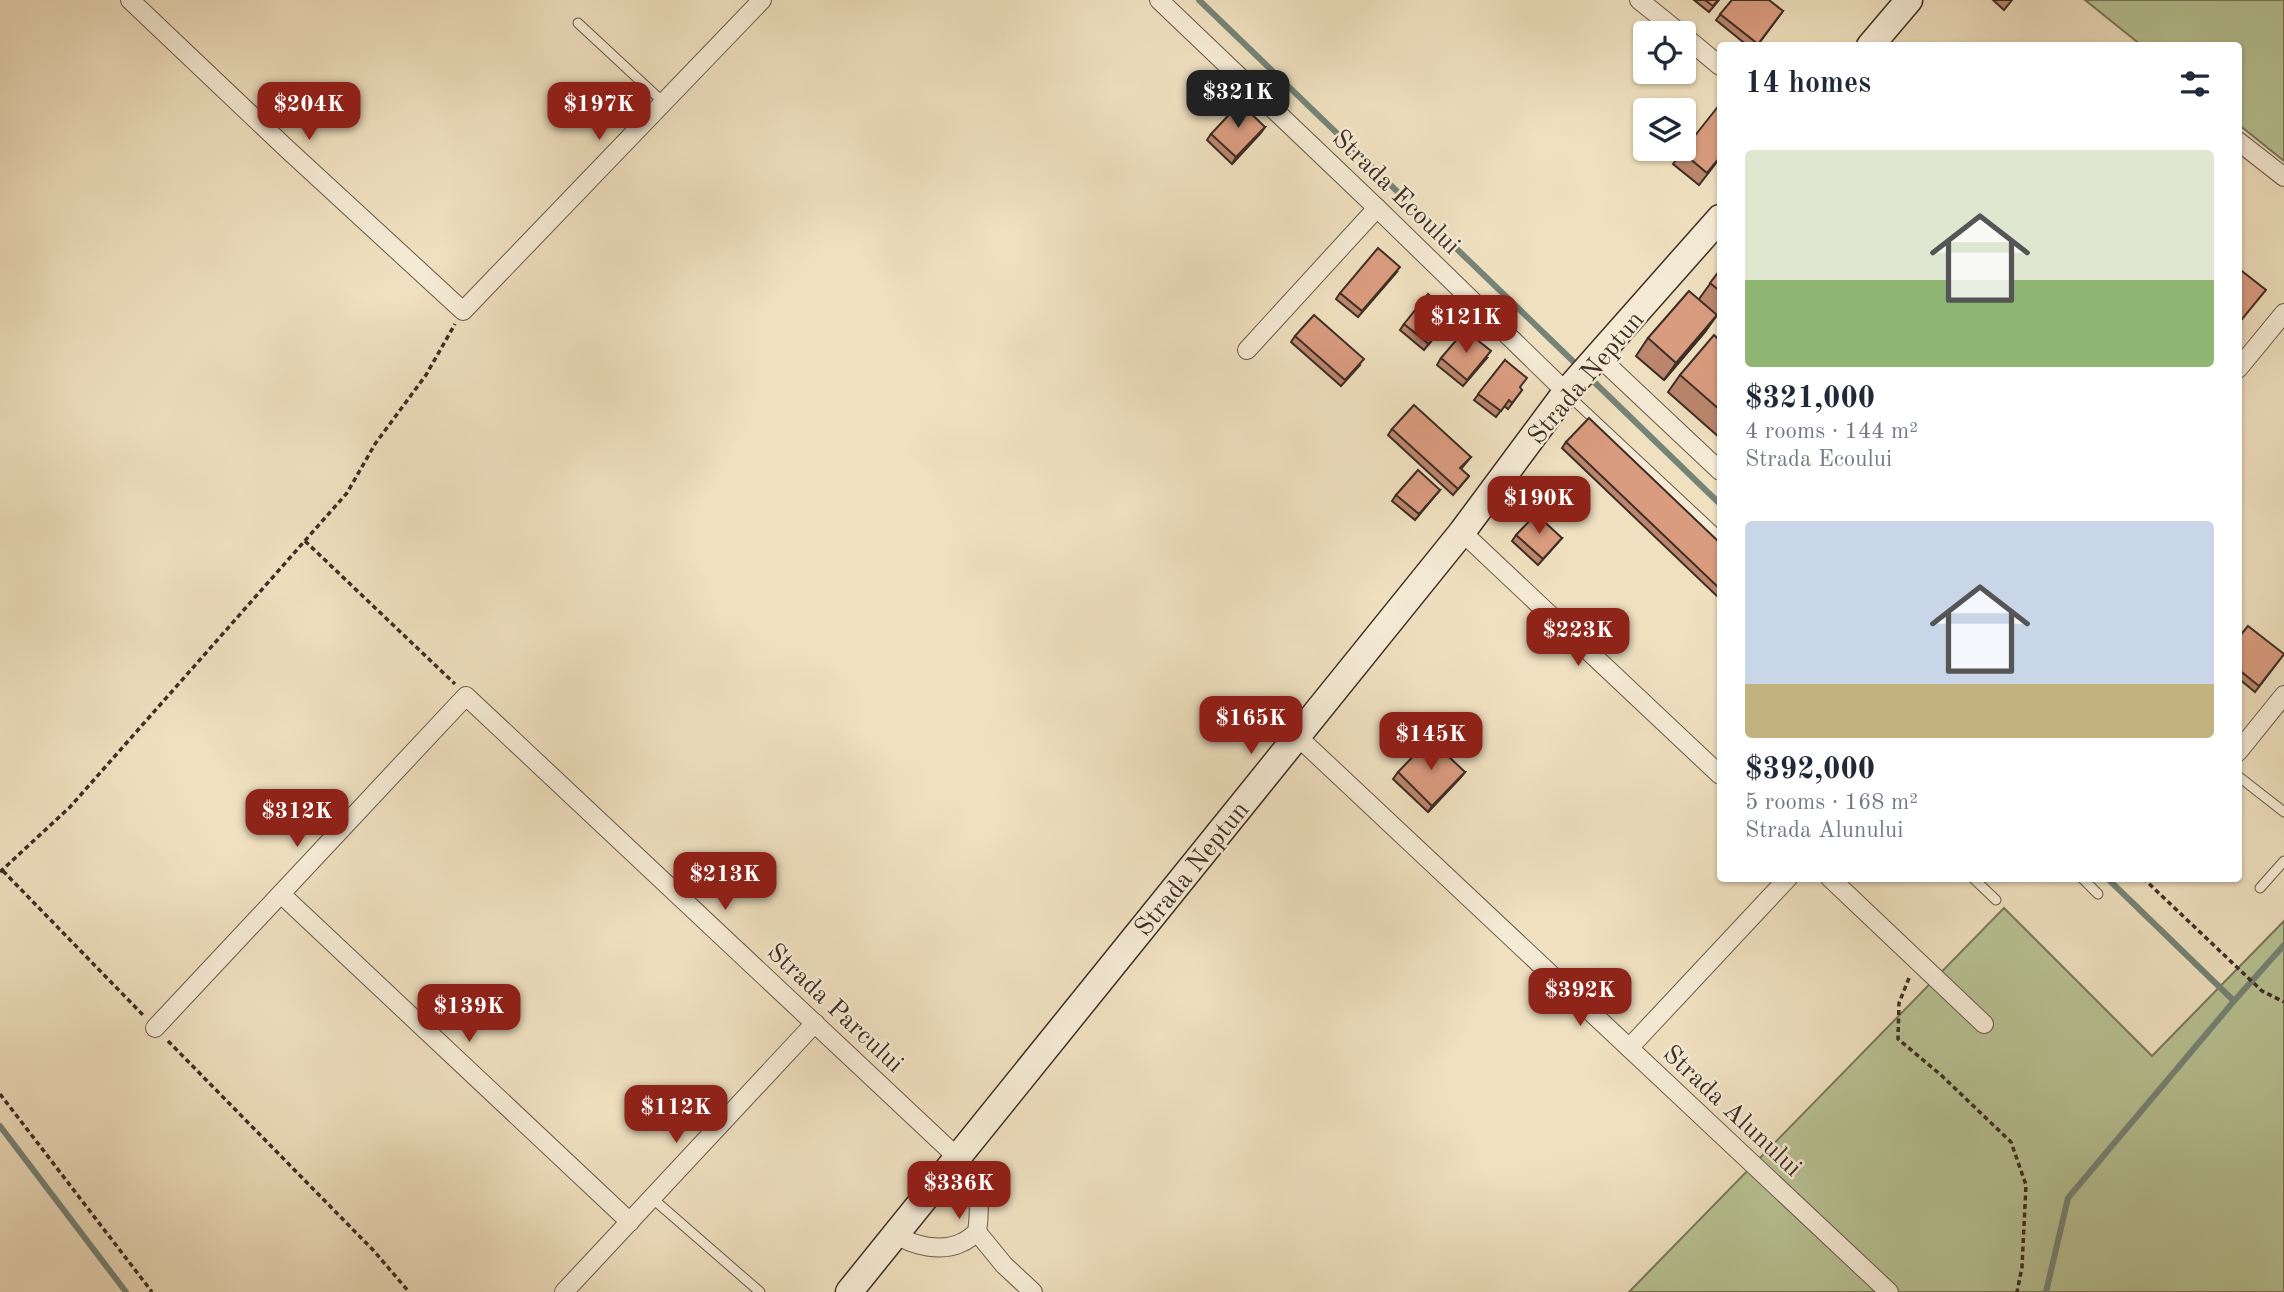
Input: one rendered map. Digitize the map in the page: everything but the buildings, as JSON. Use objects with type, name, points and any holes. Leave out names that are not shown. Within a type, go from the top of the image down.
[{"type":"street","points":[[130,0],[463,310],[762,0]]},
{"type":"street","name":"Strada Ecoului","points":[[1159,0],[1377,208],[1583,374],[1717,469]]},
{"type":"street","points":[[1639,0],[1665,21]]},
{"type":"street","points":[[1873,42],[1909,0]]},
{"type":"street","points":[[1696,46],[1717,64]]},
{"type":"street","points":[[2242,144],[2284,177]]},
{"type":"street","points":[[1247,350],[1377,208]]},
{"type":"street","name":"Strada Neptun","points":[[849,1292],[1462,533],[1583,374],[1717,221]]},
{"type":"street","points":[[2242,364],[2284,313]]},
{"type":"street","points":[[1462,533],[1717,772]]},
{"type":"street","points":[[2242,747],[2284,695]]},
{"type":"street","points":[[155,1028],[467,696]]},
{"type":"street","name":"Strada Parcului","points":[[467,696],[957,1157],[974,1178],[980,1210],[977,1232]]},
{"type":"street","name":"Strada Alunului","points":[[1297,736],[1889,1292]]},
{"type":"street","points":[[1629,1048],[1784,882]]},
{"type":"street","points":[[1834,882],[1984,1024]]},
{"type":"street","points":[[281,894],[630,1222]]},
{"type":"street","points":[[564,1292],[815,1023]]},
{"type":"street","points":[[895,1234],[909,1243],[935,1247],[962,1243],[977,1232],[1004,1265],[1033,1292]]},
{"type":"lane","points":[[578,23],[663,102]]},
{"type":"lane","points":[[1583,374],[1717,533]]},
{"type":"lane","points":[[2242,779],[2284,812]]},
{"type":"lane","points":[[2260,888],[2284,862]]},
{"type":"lane","points":[[1977,882],[1996,900]]},
{"type":"lane","points":[[2086,882],[2098,894]]},
{"type":"lane","points":[[652,1198],[760,1292]]},
{"type":"path","points":[[410,1292],[374,1251],[2,872],[70,807],[347,493],[375,444],[426,374],[463,310]]},
{"type":"path","points":[[305,541],[467,696]]},
{"type":"path","points":[[2147,882],[2262,991],[2284,1002]]},
{"type":"path","points":[[1917,960],[1899,1003],[1898,1039],[2011,1142],[2026,1185],[2022,1267],[2017,1292]]},
{"type":"path","points":[[0,1094],[152,1292]]},
{"type":"green space","points":[[2085,0],[2284,0],[2284,161],[2242,127],[2242,42],[2137,42]]},
{"type":"green space","points":[[2004,908],[2152,1056],[2284,921],[2284,1292],[1629,1292]]},
{"type":"waterway","points":[[1199,0],[1578,366]]},
{"type":"waterway","points":[[1588,376],[1717,501]]},
{"type":"waterway","points":[[2111,882],[2234,1001]]},
{"type":"waterway","points":[[2046,1292],[2068,1198],[2284,945]]},
{"type":"waterway","points":[[0,1126],[126,1292]]}]
